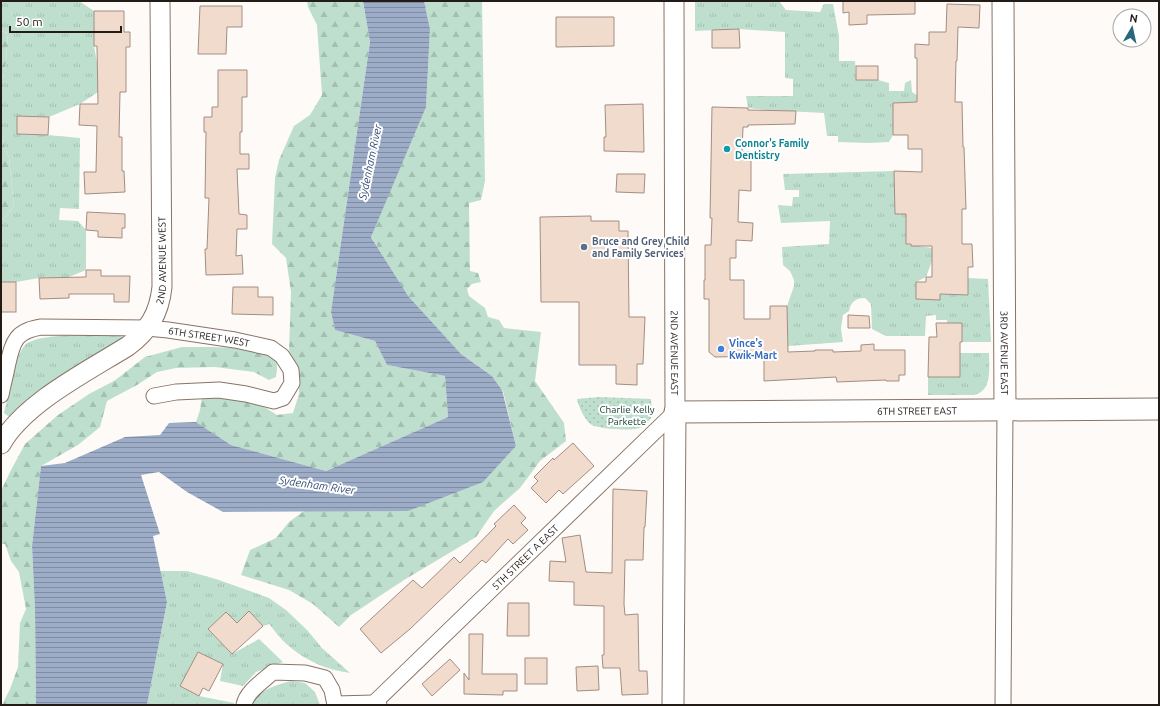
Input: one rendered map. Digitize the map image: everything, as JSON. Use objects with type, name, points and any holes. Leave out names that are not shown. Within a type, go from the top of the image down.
[{"type":"main road","name":"3RD AVENUE EAST","points":[[1004,1],[1005,409]]},
{"type":"main road","name":"6TH STREET EAST","points":[[675,412],[1159,409]]},
{"type":"main road","name":"2ND AVENUE EAST","points":[[673,705],[675,412]]},
{"type":"street","name":"2ND AVENUE WEST","points":[[1,444],[16,424],[43,399],[128,346],[138,338],[156,314],[161,301],[160,1]]},
{"type":"street","name":"2ND AVENUE EAST","points":[[674,1],[675,412]]},
{"type":"street","name":"6TH STREET WEST","points":[[1,395],[12,344],[20,335],[29,329],[41,327],[147,328],[220,338],[271,348],[282,356],[291,370],[292,383],[283,398],[274,401],[246,394],[219,390],[176,392],[154,396]]},
{"type":"street","name":"3RD AVENUE EAST","points":[[1003,705],[1005,409]]},
{"type":"street","name":"5TH STREET A EAST","points":[[376,704],[675,412]]},
{"type":"street","points":[[244,705],[245,699],[272,672],[305,673],[325,678],[332,690],[335,704],[376,704]]},
{"type":"green space","points":[[1,1],[79,1],[94,11],[94,46],[98,68],[98,92],[80,104],[49,117],[17,116],[17,134],[80,138],[79,209],[60,208],[59,220],[78,221],[86,230],[86,270],[69,277],[39,278],[16,282],[1,282],[1,222],[14,206],[9,158],[1,136],[1,78],[5,74],[8,33],[1,31]]},
{"type":"green space","points":[[307,1],[363,1],[370,42],[331,312],[335,330],[375,341],[387,365],[445,376],[448,417],[326,471],[231,445],[196,422],[202,397],[217,397],[251,402],[266,408],[277,415],[293,413],[299,394],[299,376],[289,350],[291,292],[286,258],[272,244],[275,178],[279,160],[294,126],[310,115],[322,95],[317,25],[308,7]]},
{"type":"green space","points":[[424,1],[482,1],[485,181],[481,200],[469,203],[470,271],[478,273],[481,282],[472,284],[467,289],[469,296],[485,308],[488,317],[499,320],[504,328],[541,332],[535,381],[564,423],[566,441],[540,461],[520,488],[494,511],[476,537],[404,580],[351,615],[339,627],[313,604],[289,590],[241,575],[250,550],[276,538],[289,522],[304,511],[408,511],[516,446],[503,391],[492,376],[461,354],[407,296],[371,236],[426,106],[430,29]]},
{"type":"green space","points":[[695,1],[779,1],[786,10],[820,12],[824,4],[833,4],[839,36],[839,61],[855,61],[856,80],[878,80],[889,83],[889,91],[904,91],[905,83],[911,80],[912,92],[918,96],[918,102],[893,103],[893,135],[889,142],[869,143],[838,142],[838,136],[827,136],[824,113],[748,108],[746,96],[793,96],[793,79],[785,78],[785,32],[739,29],[695,31]]},
{"type":"green space","points":[[1,31],[8,33],[5,74],[1,78]]},
{"type":"green space","points":[[1,136],[9,158],[14,206],[1,222]]},
{"type":"green space","points":[[894,171],[895,214],[910,214],[906,244],[932,248],[932,261],[926,277],[916,282],[916,299],[939,300],[940,294],[967,295],[968,278],[988,279],[991,342],[962,342],[962,323],[947,323],[947,320],[936,320],[936,315],[926,316],[925,336],[886,336],[872,329],[871,304],[865,298],[854,301],[849,311],[843,315],[841,328],[843,342],[788,346],[787,306],[794,286],[794,280],[790,271],[783,265],[782,247],[829,244],[830,221],[781,223],[778,205],[792,206],[793,197],[799,197],[799,190],[785,190],[783,174]]},
{"type":"green space","points":[[53,336],[121,336],[122,338],[121,341],[64,376],[12,415],[8,416],[4,413],[15,366],[25,345],[34,340]]},
{"type":"green space","points":[[182,347],[243,349],[265,353],[272,356],[276,360],[276,377],[269,380],[254,372],[215,367],[176,368],[157,372],[137,385],[107,401],[100,427],[78,445],[41,466],[32,546],[35,610],[36,705],[2,705],[18,667],[20,623],[26,609],[19,572],[11,561],[5,544],[1,544],[1,491],[10,472],[25,444],[58,415],[89,394],[114,381],[145,357]]},
{"type":"green space","points":[[960,353],[989,353],[989,372],[987,384],[984,389],[973,395],[928,395],[928,377],[959,377]]},
{"type":"green space","name":"Charlie Kelly Parkette","points":[[599,397],[651,399],[651,418],[647,423],[635,429],[608,428],[592,425],[587,421],[577,399]]},
{"type":"green space","points":[[160,571],[187,571],[216,579],[269,598],[286,610],[308,631],[322,648],[350,673],[334,670],[303,657],[284,642],[269,624],[263,626],[250,612],[237,623],[226,612],[208,629],[232,654],[259,639],[283,662],[256,672],[243,686],[220,681],[223,664],[198,652],[181,686],[199,696],[234,703],[234,705],[147,705],[167,602]]},
{"type":"green space","points":[[292,681],[305,683],[315,692],[320,705],[251,705],[253,700],[262,692]]},
{"type":"water","name":"Sydenham River","points":[[363,1],[424,1],[430,29],[426,107],[371,237],[408,296],[461,354],[492,376],[502,390],[516,446],[483,482],[408,511],[223,512],[187,492],[159,472],[141,475],[160,534],[153,536],[167,602],[147,705],[36,705],[35,610],[32,546],[41,466],[65,463],[125,437],[160,435],[169,423],[196,422],[231,445],[326,471],[448,417],[445,376],[387,365],[375,341],[335,330],[331,312],[370,42]]},
{"type":"building","points":[[843,1],[915,1],[915,14],[867,15],[867,24],[849,25],[849,12],[843,13]]},
{"type":"building","points":[[947,4],[980,5],[979,28],[958,27],[956,61],[955,102],[962,102],[964,147],[966,209],[962,209],[962,244],[972,244],[973,267],[968,267],[968,295],[940,294],[940,300],[916,299],[916,282],[926,282],[926,277],[932,277],[932,246],[911,246],[911,244],[906,244],[906,214],[895,214],[894,171],[922,172],[922,149],[908,149],[908,135],[893,135],[893,103],[917,102],[917,58],[915,58],[915,44],[929,45],[929,32],[946,32]]},
{"type":"building","points":[[200,6],[242,6],[242,27],[227,27],[226,54],[198,54]]},
{"type":"building","points":[[94,11],[124,11],[124,32],[130,32],[130,47],[126,47],[126,92],[120,92],[119,137],[122,137],[122,171],[124,171],[125,192],[85,194],[84,172],[96,172],[97,126],[79,125],[80,104],[98,104],[97,46],[94,46]]},
{"type":"building","points":[[556,17],[614,17],[614,46],[556,47]]},
{"type":"building","points":[[739,29],[740,48],[712,48],[712,30]]},
{"type":"building","points":[[856,66],[878,66],[878,80],[856,80]]},
{"type":"building","points":[[218,70],[247,70],[247,97],[242,97],[242,132],[240,132],[240,154],[249,154],[249,169],[237,169],[239,214],[247,215],[247,229],[237,229],[236,256],[242,255],[243,274],[206,275],[205,249],[207,249],[209,198],[205,198],[206,132],[204,132],[204,117],[212,117],[212,107],[218,107]]},
{"type":"building","points":[[643,104],[644,152],[604,151],[604,137],[606,137],[605,105]]},
{"type":"building","points":[[712,107],[748,108],[748,110],[796,111],[795,124],[748,125],[748,127],[743,127],[742,152],[751,152],[751,191],[739,190],[738,222],[753,223],[752,241],[736,240],[736,258],[730,258],[730,280],[744,280],[744,319],[770,319],[770,306],[787,306],[788,352],[815,350],[833,350],[833,352],[861,351],[861,345],[874,344],[874,350],[905,350],[905,375],[899,375],[899,381],[886,380],[837,382],[836,377],[764,381],[764,356],[715,357],[709,352],[709,299],[704,299],[704,280],[705,245],[711,245]]},
{"type":"building","points":[[17,116],[49,117],[48,135],[17,134]]},
{"type":"building","points":[[617,174],[645,174],[644,193],[616,192]]},
{"type":"building","points":[[87,212],[125,214],[125,228],[122,228],[122,238],[98,237],[98,231],[86,230]]},
{"type":"building","name":"Bruce and Grey Child and Family Services","points":[[591,216],[591,221],[619,221],[619,231],[628,231],[629,317],[645,317],[643,364],[637,364],[637,385],[616,384],[616,365],[579,365],[579,302],[541,302],[540,217]]},
{"type":"building","points":[[86,270],[101,270],[101,276],[130,276],[129,302],[114,302],[114,294],[69,294],[69,298],[40,299],[39,278],[86,277]]},
{"type":"building","points":[[1,282],[16,282],[16,312],[1,312]]},
{"type":"building","points":[[233,287],[258,287],[258,297],[273,297],[273,315],[232,314]]},
{"type":"building","points":[[848,315],[869,316],[870,328],[848,328]]},
{"type":"building","points":[[936,323],[962,323],[962,342],[960,342],[960,377],[928,377],[929,337],[937,337]]},
{"type":"building","points":[[573,443],[594,466],[563,494],[559,490],[546,503],[531,488],[538,481],[534,477],[553,458],[554,460]]},
{"type":"building","points":[[613,489],[647,491],[643,560],[625,560],[624,604],[625,615],[638,614],[639,671],[647,671],[648,694],[622,695],[620,668],[603,668],[602,655],[604,655],[604,606],[574,605],[574,582],[549,581],[550,561],[566,562],[562,538],[580,535],[586,572],[612,573]]},
{"type":"building","points":[[514,505],[526,518],[521,523],[528,530],[513,544],[508,539],[486,563],[482,560],[410,629],[381,653],[360,629],[413,580],[422,588],[454,557],[460,563],[496,526],[494,524]]},
{"type":"building","points":[[508,603],[529,603],[529,636],[507,636]]},
{"type":"building","points":[[249,611],[263,626],[232,654],[208,629],[226,612],[237,623]]},
{"type":"building","points":[[469,634],[483,634],[482,674],[517,674],[517,691],[503,691],[503,695],[464,694],[464,673],[469,680]]},
{"type":"building","points":[[198,652],[223,664],[209,691],[203,688],[199,696],[180,686]]},
{"type":"building","points":[[525,658],[547,658],[547,684],[525,684]]},
{"type":"building","points":[[450,659],[460,670],[432,696],[422,684]]},
{"type":"building","points":[[598,666],[599,690],[577,691],[576,667]]},
{"type":"place","name":"Connor's Family Dentistry","points":[[727,149]]},
{"type":"place","name":"Bruce and Grey Child and Family Services","points":[[584,247]]},
{"type":"place","name":"Vince's Kwik-Mart","points":[[721,349]]}]
